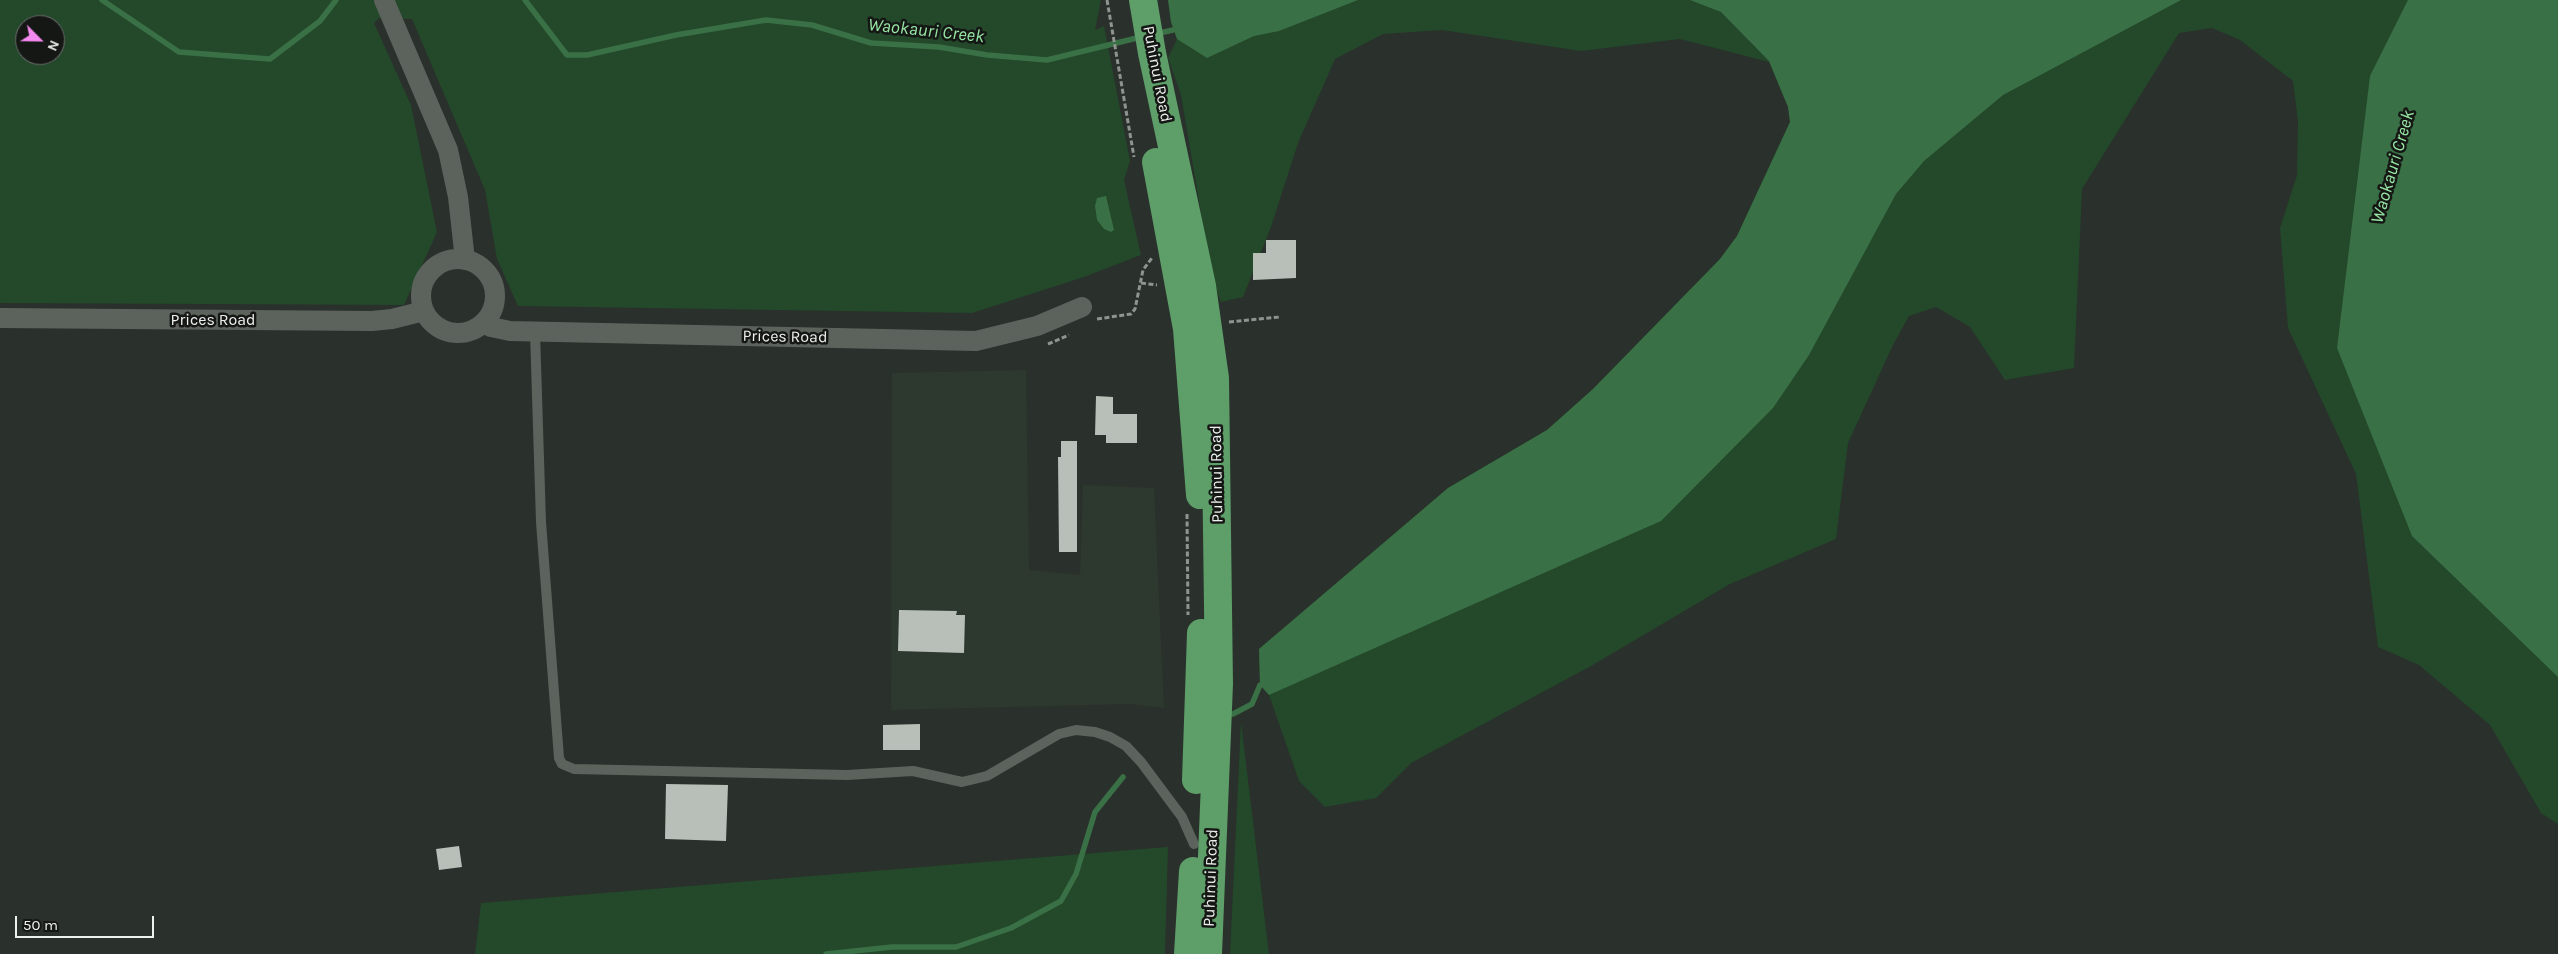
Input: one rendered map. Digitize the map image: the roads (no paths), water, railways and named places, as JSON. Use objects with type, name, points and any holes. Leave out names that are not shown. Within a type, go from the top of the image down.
[{"type":"highway","name":"Puhinui Road","points":[[1127,7],[1145,54],[1202,286],[1215,378],[1219,675],[1208,954]]},
{"type":"highway","name":"Puhinui Road","points":[[1145,54],[1187,328],[1196,421],[1202,532],[1194,844],[1188,954]]},
{"type":"street","points":[[384,0],[448,150],[458,197],[465,260]]},
{"type":"street","points":[[465,260],[484,270],[493,285],[493,307],[484,322],[468,331],[451,332],[435,325],[424,311],[421,291],[429,273],[445,261],[465,260]]},
{"type":"street","name":"Prices Road","points":[[0,318],[372,321],[392,319],[424,311]]},
{"type":"street","name":"Prices Road","points":[[484,322],[500,330],[534,332],[976,341],[1089,313]]},
{"type":"lane","points":[[534,332],[541,522],[559,758],[562,764],[574,769],[847,775],[913,771],[962,782],[987,776],[1060,734],[1076,730],[1096,732],[1126,746],[1141,762],[1182,817],[1194,844]]},
{"type":"water","points":[[1168,0],[1358,0],[1279,31],[1254,36],[1207,58],[1177,39],[1171,22]]},
{"type":"water","points":[[1690,0],[2181,0],[2003,95],[1924,161],[1896,194],[1809,355],[1773,408],[1661,521],[1269,695],[1260,685],[1259,649],[1448,488],[1547,430],[1593,389],[1720,259],[1737,236],[1790,122],[1788,107],[1769,61],[1721,12]]},
{"type":"water","points":[[2408,0],[2558,0],[2558,677],[2412,536],[2337,348],[2370,76]]},
{"type":"water","points":[[1106,196],[1114,230],[1111,232],[1104,229],[1097,220],[1095,206],[1097,198]]},
{"type":"waterway","name":"Waokauri Creek","points":[[102,0],[179,52],[270,59],[320,21],[336,0]]},
{"type":"waterway","name":"Waokauri Creek","points":[[525,0],[567,55],[587,55],[676,35],[766,20],[812,25],[871,43],[939,47],[987,55],[1047,60],[1141,37]]},
{"type":"waterway","name":"Waokauri Creek","points":[[1155,34],[1173,30]]},
{"type":"waterway","points":[[1233,714],[1252,704],[1260,685]]},
{"type":"waterway","points":[[826,954],[892,947],[956,947],[1011,928],[1061,901],[1076,874],[1095,812],[1123,777]]}]
